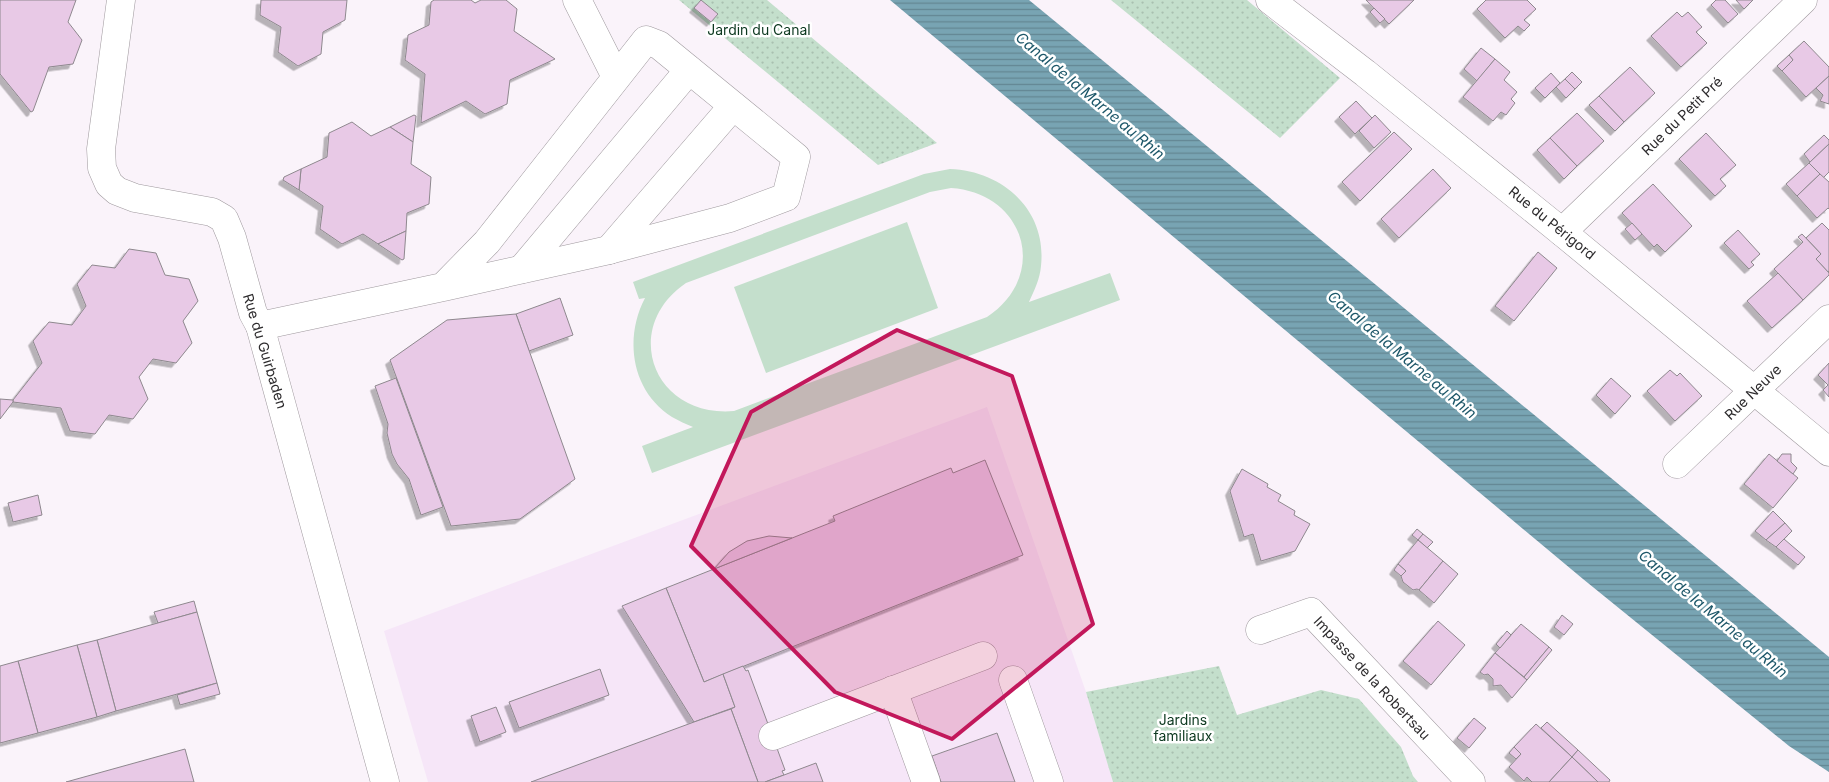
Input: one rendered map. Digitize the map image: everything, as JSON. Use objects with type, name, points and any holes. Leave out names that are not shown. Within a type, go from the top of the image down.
[{"type":"street","name":"Rue du Guirbaden","points":[[121,0],[101,149],[102,168],[109,184],[116,191],[135,198],[212,212],[224,219],[232,238],[253,313],[260,326],[385,782]]},
{"type":"street","points":[[577,0],[616,77]]},
{"type":"street","name":"Rue du Périgord","points":[[1270,0],[1373,79],[1829,452]]},
{"type":"street","name":"Rue du Petit Pré","points":[[1562,232],[1802,0]]},
{"type":"street","points":[[260,326],[443,287],[522,270],[609,250],[730,218],[786,196],[796,158],[659,44],[646,40],[487,242],[443,287]]},
{"type":"street","points":[[522,270],[689,70]]},
{"type":"street","points":[[609,250],[733,106]]},
{"type":"street","name":"Rue Neuve","points":[[1677,464],[1829,319]]},
{"type":"street","name":"Impasse de la Robertsau","points":[[1260,630],[1310,612],[1471,782]]},
{"type":"street","points":[[773,736],[983,656]]},
{"type":"street","points":[[1013,680],[1049,782]]},
{"type":"street","points":[[893,690],[926,782]]},
{"type":"highlighted area","points":[[897,330],[1012,376],[1093,624],[952,739],[835,692],[691,546],[751,412]]},
{"type":"shaded area","points":[[987,407],[1086,692],[1113,782],[428,782],[384,631]]},
{"type":"green space","name":"Jardin du Canal","points":[[679,0],[767,0],[937,143],[878,165]]},
{"type":"green space","points":[[1111,0],[1247,0],[1340,78],[1280,138]]},
{"type":"green space","points":[[950,169],[969,171],[987,177],[1004,186],[1018,197],[1029,211],[1037,228],[1041,246],[1039,276],[1029,302],[1110,273],[1120,300],[652,473],[642,446],[693,427],[672,417],[658,406],[640,378],[635,363],[635,330],[638,314],[645,298],[639,299],[633,282],[924,174]],"holes":[[[951,188],[976,193],[997,204],[1012,220],[1020,239],[1023,259],[1018,280],[1007,300],[987,317],[734,411],[706,409],[683,400],[666,385],[655,366],[651,345],[654,323],[666,302],[686,283],[930,192]]]},
{"type":"green space","points":[[907,222],[938,308],[766,373],[734,287]]},
{"type":"green space","name":"Jardins familiaux","points":[[1219,666],[1237,715],[1321,690],[1359,699],[1401,747],[1413,776],[1418,782],[1113,782],[1086,692]]},
{"type":"water","name":"Canal de la Marne au Rhin","points":[[890,0],[1029,0],[1829,657],[1829,772],[1789,746],[1583,579]]},
{"type":"building","points":[[0,0],[76,0],[68,22],[82,40],[73,64],[49,67],[31,112],[0,74]]},
{"type":"building","points":[[261,0],[347,0],[345,20],[323,32],[321,54],[298,66],[278,52],[281,27],[260,15]]},
{"type":"building","points":[[434,0],[471,0],[475,3],[481,0],[506,0],[517,9],[514,31],[555,59],[510,80],[507,104],[485,114],[466,101],[421,123],[425,74],[405,60],[408,35],[429,25],[431,2]]},
{"type":"building","points":[[701,0],[718,14],[711,22],[694,8]]},
{"type":"building","points":[[1366,0],[1414,0],[1389,24]]},
{"type":"building","points":[[1486,0],[1527,0],[1536,9],[1524,20],[1530,25],[1524,31],[1518,26],[1505,38],[1477,9]]},
{"type":"building","points":[[1716,0],[1725,0],[1738,14],[1728,23],[1711,5]]},
{"type":"building","points":[[1736,0],[1753,0],[1744,9]]},
{"type":"building","points":[[1374,8],[1385,19],[1380,23],[1370,12]]},
{"type":"building","points":[[1677,12],[1682,17],[1688,12],[1702,27],[1696,32],[1707,43],[1681,67],[1651,36]]},
{"type":"building","points":[[1804,41],[1829,67],[1829,76],[1806,97],[1782,71],[1793,60],[1789,55]]},
{"type":"building","points":[[1481,48],[1495,59],[1477,81],[1464,69]]},
{"type":"building","points":[[1789,55],[1793,60],[1782,71],[1777,66]]},
{"type":"building","points":[[1495,59],[1510,72],[1504,80],[1517,92],[1511,99],[1515,103],[1506,115],[1501,112],[1493,121],[1463,97]]},
{"type":"building","points":[[1630,67],[1655,93],[1624,122],[1599,96]]},
{"type":"building","points":[[1572,72],[1582,82],[1575,89],[1565,79]]},
{"type":"building","points":[[1551,73],[1560,83],[1545,98],[1535,88]]},
{"type":"building","points":[[1829,76],[1829,104],[1820,101],[1823,95],[1816,88]]},
{"type":"building","points":[[1565,79],[1575,89],[1566,98],[1556,87]]},
{"type":"building","points":[[1599,96],[1624,122],[1615,131],[1589,105]]},
{"type":"building","points":[[1356,101],[1372,118],[1355,134],[1339,117]]},
{"type":"building","points":[[1577,113],[1604,141],[1577,166],[1550,138]]},
{"type":"building","points":[[414,115],[416,116],[413,142],[390,127]]},
{"type":"building","points":[[1375,115],[1391,132],[1374,148],[1359,131]]},
{"type":"building","points":[[352,122],[371,136],[390,127],[413,142],[411,164],[431,177],[429,204],[407,213],[406,231],[378,244],[363,234],[342,244],[320,229],[323,206],[299,190],[301,169],[327,157],[329,133]]},
{"type":"building","points":[[1394,132],[1412,149],[1360,201],[1342,182]]},
{"type":"building","points":[[1706,133],[1736,165],[1720,179],[1726,186],[1715,196],[1679,159]]},
{"type":"building","points":[[1824,135],[1829,140],[1829,144],[1810,162],[1804,154]]},
{"type":"building","points":[[1550,138],[1577,166],[1564,179],[1537,150]]},
{"type":"building","points":[[1829,144],[1829,172],[1823,178],[1809,163]]},
{"type":"building","points":[[1809,163],[1820,174],[1797,196],[1786,184]]},
{"type":"building","points":[[301,169],[299,190],[283,180],[284,177]]},
{"type":"building","points":[[1433,169],[1451,188],[1399,238],[1381,219]]},
{"type":"building","points":[[1820,174],[1829,182],[1829,209],[1817,218],[1797,196]]},
{"type":"building","points":[[1653,184],[1692,226],[1665,252],[1657,244],[1654,247],[1622,213]]},
{"type":"building","points":[[1632,223],[1642,234],[1635,240],[1625,229]]},
{"type":"building","points":[[1822,223],[1829,230],[1828,272],[1816,259],[1821,254],[1806,238]]},
{"type":"building","points":[[1738,230],[1760,254],[1751,262],[1754,265],[1749,269],[1724,243]]},
{"type":"building","points":[[406,231],[404,259],[402,260],[378,244]]},
{"type":"building","points":[[1802,234],[1821,254],[1816,259],[1829,273],[1803,300],[1774,269],[1803,242],[1798,237]]},
{"type":"building","points":[[129,249],[156,253],[165,275],[189,279],[198,301],[183,321],[192,343],[176,363],[153,359],[139,377],[148,399],[133,419],[109,415],[95,434],[70,431],[61,408],[13,402],[42,363],[33,341],[49,322],[72,325],[86,306],[77,284],[92,265],[115,268]]},
{"type":"building","points":[[1538,252],[1557,268],[1514,321],[1495,306]]},
{"type":"building","points":[[1778,273],[1803,300],[1772,328],[1747,301]]},
{"type":"building","points":[[560,298],[573,335],[529,351],[516,314]]},
{"type":"building","points":[[516,314],[575,479],[520,519],[451,526],[390,360],[447,320]]},
{"type":"building","points":[[1829,363],[1829,397],[1823,390],[1828,385],[1818,375]]},
{"type":"building","points":[[1670,370],[1677,376],[1680,373],[1702,396],[1675,421],[1647,391]]},
{"type":"building","points":[[396,378],[443,507],[421,515],[409,479],[392,454],[387,433],[388,424],[375,386]]},
{"type":"building","points":[[1611,378],[1631,396],[1615,414],[1596,395]]},
{"type":"building","points":[[0,399],[13,400],[13,402],[0,419]]},
{"type":"building","points":[[1769,454],[1798,478],[1773,508],[1744,484]]},
{"type":"building","points":[[1782,454],[1791,454],[1791,462],[1797,468],[1793,474],[1777,461]]},
{"type":"building","points":[[985,460],[1023,555],[704,682],[666,588],[835,521],[833,516],[951,468],[953,473]]},
{"type":"building","points":[[1242,469],[1268,484],[1267,487],[1281,495],[1278,501],[1295,511],[1294,515],[1310,524],[1295,551],[1261,561],[1253,534],[1244,537],[1230,491]]},
{"type":"building","points":[[38,495],[42,515],[13,522],[8,503]]},
{"type":"building","points":[[1773,511],[1785,523],[1766,540],[1755,531]]},
{"type":"building","points":[[1785,523],[1792,531],[1776,547],[1766,540]]},
{"type":"building","points":[[1417,529],[1423,534],[1418,540],[1412,535]]},
{"type":"building","points":[[1423,534],[1433,542],[1427,548],[1418,540]]},
{"type":"building","points":[[769,536],[792,538],[714,569],[729,552],[747,541]]},
{"type":"building","points":[[1784,539],[1805,557],[1798,565],[1776,547]]},
{"type":"building","points":[[1418,540],[1443,561],[1419,590],[1413,590],[1403,582],[1401,576],[1406,571],[1398,564]]},
{"type":"building","points":[[1443,561],[1458,574],[1434,603],[1419,590]]},
{"type":"building","points":[[1398,564],[1406,571],[1401,576],[1394,570]]},
{"type":"building","points":[[666,588],[704,682],[723,674],[735,707],[694,722],[622,606]]},
{"type":"building","points":[[194,601],[197,612],[158,623],[154,612]]},
{"type":"building","points":[[197,612],[217,683],[116,711],[97,640]]},
{"type":"building","points":[[1562,615],[1573,624],[1564,635],[1554,627]]},
{"type":"building","points":[[1438,621],[1465,645],[1431,685],[1403,661]]},
{"type":"building","points":[[1521,624],[1549,647],[1524,677],[1495,653]]},
{"type":"building","points":[[1507,631],[1511,635],[1500,648],[1496,644]]},
{"type":"building","points":[[97,640],[116,711],[97,717],[77,645]]},
{"type":"building","points":[[77,645],[97,717],[38,733],[18,661]]},
{"type":"building","points":[[1549,647],[1552,650],[1527,680],[1524,677]]},
{"type":"building","points":[[1495,653],[1527,680],[1512,698],[1501,685],[1493,686],[1493,679],[1488,674],[1484,675],[1480,672]]},
{"type":"building","points":[[18,661],[38,733],[0,743],[0,666]]},
{"type":"building","points":[[743,666],[746,671],[748,670],[785,770],[782,771],[784,775],[765,782],[758,782],[731,709],[735,707],[723,674]]},
{"type":"building","points":[[600,669],[609,695],[519,728],[509,702]]},
{"type":"building","points":[[217,683],[220,694],[180,705],[177,695]]},
{"type":"building","points":[[496,707],[506,732],[480,742],[471,716]]},
{"type":"building","points":[[731,709],[758,782],[531,782],[694,722]]},
{"type":"building","points":[[1474,718],[1486,728],[1469,748],[1457,738]]},
{"type":"building","points":[[1547,722],[1578,750],[1572,757],[1541,728]]},
{"type":"building","points":[[1536,724],[1572,757],[1549,782],[1532,782],[1527,777],[1524,781],[1509,767],[1521,754],[1514,747]]},
{"type":"building","points":[[997,733],[1015,782],[941,782],[932,756]]},
{"type":"building","points":[[1514,747],[1521,754],[1516,759],[1509,753]]},
{"type":"building","points":[[185,749],[194,782],[66,782]]},
{"type":"building","points":[[1578,750],[1610,780],[1609,782],[1598,782],[1572,757]]},
{"type":"building","points":[[1572,757],[1598,782],[1549,782]]},
{"type":"building","points":[[816,763],[823,782],[765,782],[784,775]]}]
